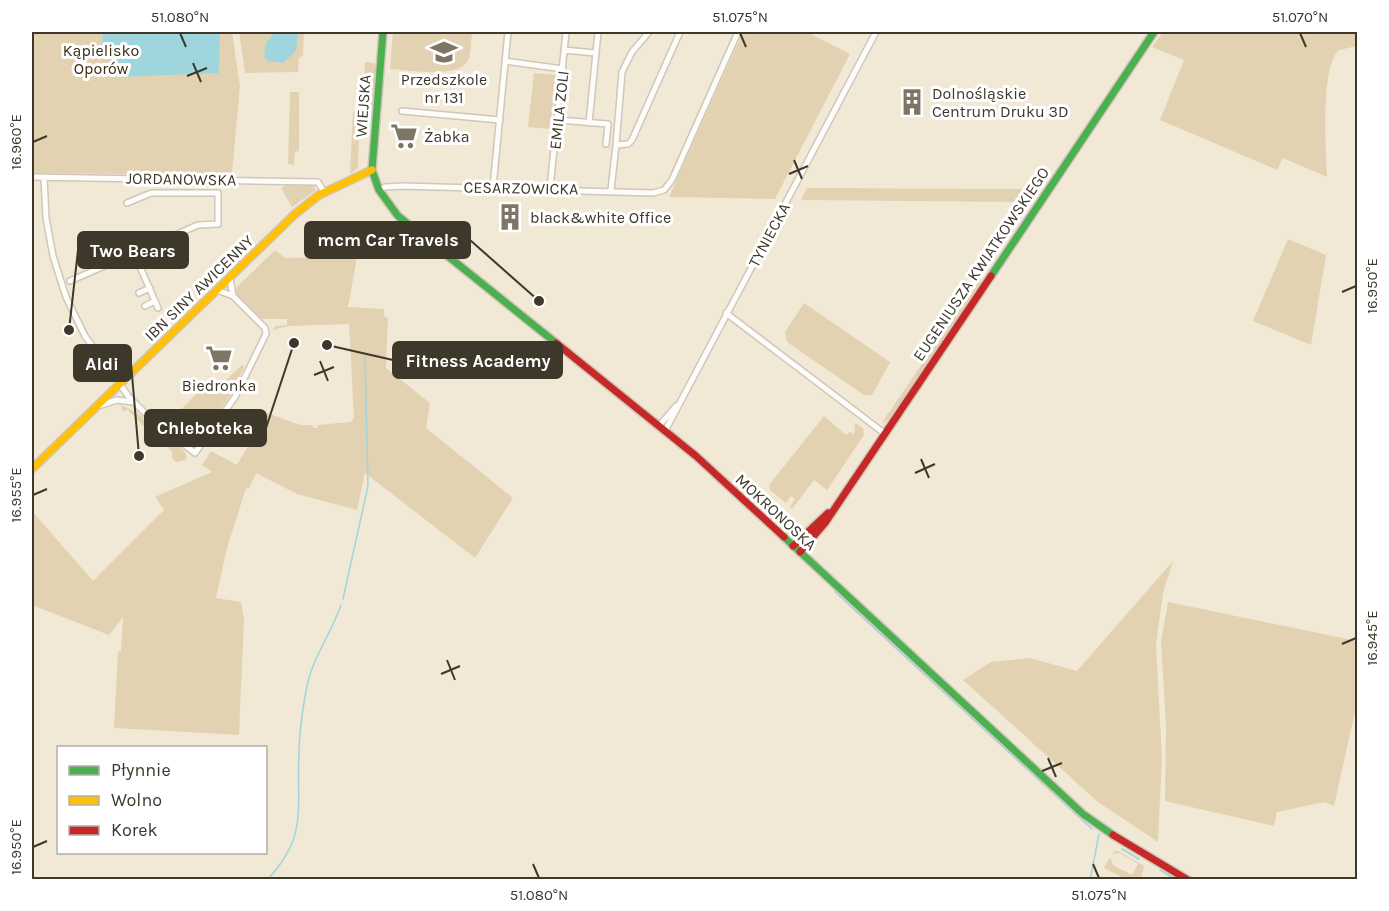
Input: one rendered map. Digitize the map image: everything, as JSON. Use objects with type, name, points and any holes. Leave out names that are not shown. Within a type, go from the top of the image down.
[{"type":"main road","name":"WIEJSKA","points":[[377,186],[372,170],[383,32]]},
{"type":"main road","name":"EUGENIUSZA KWIATKOWSKIEGO","points":[[800,552],[884,433],[1154,32]]},
{"type":"main road","name":"IBN SINY AWICENNY","points":[[32,469],[295,214],[324,192],[372,170]]},
{"type":"main road","name":"MOKRONOSKA","points":[[377,186],[401,218],[729,486],[1083,814],[1188,879]]},
{"type":"main road","name":"EUGENIUSZA KWIATKOWSKIEGO","points":[[793,546],[830,511]]},
{"type":"street","points":[[493,187],[508,32]]},
{"type":"street","name":"EMILA ZOLI","points":[[550,188],[566,32]]},
{"type":"street","points":[[589,123],[598,32]]},
{"type":"street","points":[[611,190],[622,72],[632,52],[649,32]]},
{"type":"street","points":[[616,145],[628,144],[632,140],[680,32]]},
{"type":"street","name":"CESARZOWICKA","points":[[377,186],[550,188],[653,193],[664,190],[672,180],[738,32]]},
{"type":"street","name":"TYNIECKA","points":[[662,429],[675,415],[677,405],[876,32]]},
{"type":"street","points":[[564,50],[595,53]]},
{"type":"street","points":[[506,62],[563,69]]},
{"type":"street","points":[[402,111],[500,120]]},
{"type":"street","points":[[558,120],[608,124],[606,144]]},
{"type":"street","name":"JORDANOWSKA","points":[[32,177],[318,182],[324,192]]},
{"type":"street","points":[[44,177],[48,232],[61,285],[85,336],[134,402],[162,428],[195,453],[235,397],[266,334],[265,328],[233,296],[216,290]]},
{"type":"street","points":[[70,281],[198,225],[218,224],[218,193],[151,193],[127,203]]},
{"type":"street","points":[[134,253],[159,308]]},
{"type":"street","points":[[230,278],[233,296]]},
{"type":"street","points":[[139,293],[150,288]]},
{"type":"street","points":[[145,306],[156,301]]},
{"type":"street","points":[[726,313],[884,433]]},
{"type":"street","points":[[95,407],[117,400],[134,402]]},
{"type":"green space","name":"Kąpielisko Oporów","points":[[32,32],[232,32],[240,86],[232,173],[228,175],[32,173]]},
{"type":"green space","points":[[239,32],[304,32],[303,55],[299,58],[298,72],[245,73]]},
{"type":"green space","points":[[393,32],[472,34],[469,58],[464,65],[446,71],[422,72],[390,69]]},
{"type":"green space","points":[[743,32],[807,32],[850,54],[775,199],[669,197]]},
{"type":"green space","points":[[1163,32],[1357,32],[1357,46],[1339,50],[1333,59],[1329,73],[1325,130],[1327,177],[1283,158],[1277,170],[1160,120],[1184,60],[1152,47]]},
{"type":"green space","points":[[365,62],[374,63],[376,69],[374,100],[372,105],[364,107]]},
{"type":"green space","points":[[534,73],[556,75],[550,129],[528,127]]},
{"type":"green space","points":[[290,92],[299,92],[299,151],[295,152],[294,165],[288,164]]},
{"type":"green space","points":[[353,112],[360,112],[358,168],[350,174]]},
{"type":"green space","points":[[287,185],[314,186],[316,190],[292,207],[281,188]]},
{"type":"green space","points":[[807,188],[1028,189],[1020,202],[801,200]]},
{"type":"green space","points":[[1288,239],[1326,255],[1311,345],[1253,321]]},
{"type":"green space","points":[[275,250],[285,258],[357,257],[348,307],[384,309],[384,316],[388,318],[386,368],[430,403],[426,428],[513,498],[475,558],[365,473],[357,510],[297,494],[256,473],[249,489],[246,488],[227,548],[216,598],[241,602],[244,619],[239,735],[114,728],[118,651],[121,651],[123,617],[109,635],[32,605],[32,511],[93,581],[164,510],[155,497],[212,472],[202,465],[211,451],[237,465],[267,413],[300,425],[313,425],[313,428],[317,428],[318,425],[351,422],[354,417],[349,324],[288,326],[272,330],[276,326],[287,325],[287,319],[261,319],[236,294],[237,287]]},
{"type":"green space","points":[[981,278],[980,284],[889,419],[881,424]]},
{"type":"green space","points":[[804,303],[890,362],[872,395],[864,395],[787,342],[785,332]]},
{"type":"green space","points":[[242,365],[244,367],[233,392],[195,444],[190,444],[168,427],[168,422],[210,381],[208,378],[211,376],[220,386]]},
{"type":"green space","points":[[121,405],[137,413],[184,451],[187,457],[185,460],[176,462],[171,457],[173,453],[162,441],[160,443],[127,409],[123,412]]},
{"type":"green space","points":[[824,416],[846,435],[850,432],[854,434],[855,423],[863,428],[864,435],[827,490],[814,480],[792,509],[790,507],[795,499],[791,496],[786,503],[770,490],[769,485]]},
{"type":"green space","points":[[1173,561],[1163,593],[1156,644],[1162,758],[1158,842],[1098,802],[963,680],[991,662],[1030,658],[1077,671]]},
{"type":"green space","points":[[1168,602],[1357,641],[1357,703],[1334,806],[1324,802],[1277,812],[1274,826],[1165,801],[1166,726],[1161,642]]},
{"type":"green space","points":[[1118,851],[1144,866],[1141,879],[1125,879],[1104,868],[1110,857],[1113,865],[1132,875],[1138,864],[1120,853],[1112,854]]},
{"type":"water","points":[[103,32],[220,32],[219,73],[121,77],[112,68],[110,48],[102,45]]},
{"type":"water","points":[[275,32],[298,32],[296,51],[283,63],[268,61],[264,57],[266,43]]},
{"type":"waterway","points":[[343,599],[368,486],[365,356]]},
{"type":"waterway","points":[[835,592],[1092,829]]},
{"type":"waterway","points":[[267,880],[280,864],[295,835],[299,806],[300,737],[307,686],[341,605]]},
{"type":"waterway","points":[[1090,880],[1099,834]]},
{"type":"waterway","points":[[1122,849],[1139,859]]},
{"type":"waterway","points":[[1160,870],[1176,880]]},
{"type":"traffic: fast","points":[[383,32],[372,170],[379,190],[398,216],[556,343]]},
{"type":"traffic: fast","points":[[991,276],[1154,32]]},
{"type":"traffic: fast","points":[[784,537],[1083,814],[1113,835]]},
{"type":"traffic: slow","points":[[32,469],[295,214],[319,195],[372,170]]},
{"type":"traffic: jam","points":[[800,552],[825,523],[991,276]]},
{"type":"traffic: jam","points":[[556,343],[696,456],[784,537]]},
{"type":"traffic: jam","points":[[793,546],[828,513]]},
{"type":"traffic: jam","points":[[1113,835],[1188,880]]},
{"type":"place","name":"Przedszkole nr 131","points":[[444,52]]},
{"type":"place","name":"Dolnośląskie Centrum Druku 3D","points":[[912,102]]},
{"type":"place","name":"Żabka","points":[[404,136]]},
{"type":"place","name":"black&white Office","points":[[510,217]]},
{"type":"place","name":"mcm Car Travels","points":[[539,301]]},
{"type":"place","name":"Two Bears","points":[[69,330]]},
{"type":"place","name":"Chleboteka","points":[[294,343]]},
{"type":"place","name":"Fitness Academy","points":[[327,345]]},
{"type":"place","name":"Biedronka","points":[[219,358]]},
{"type":"place","name":"Aldi","points":[[139,456]]}]
